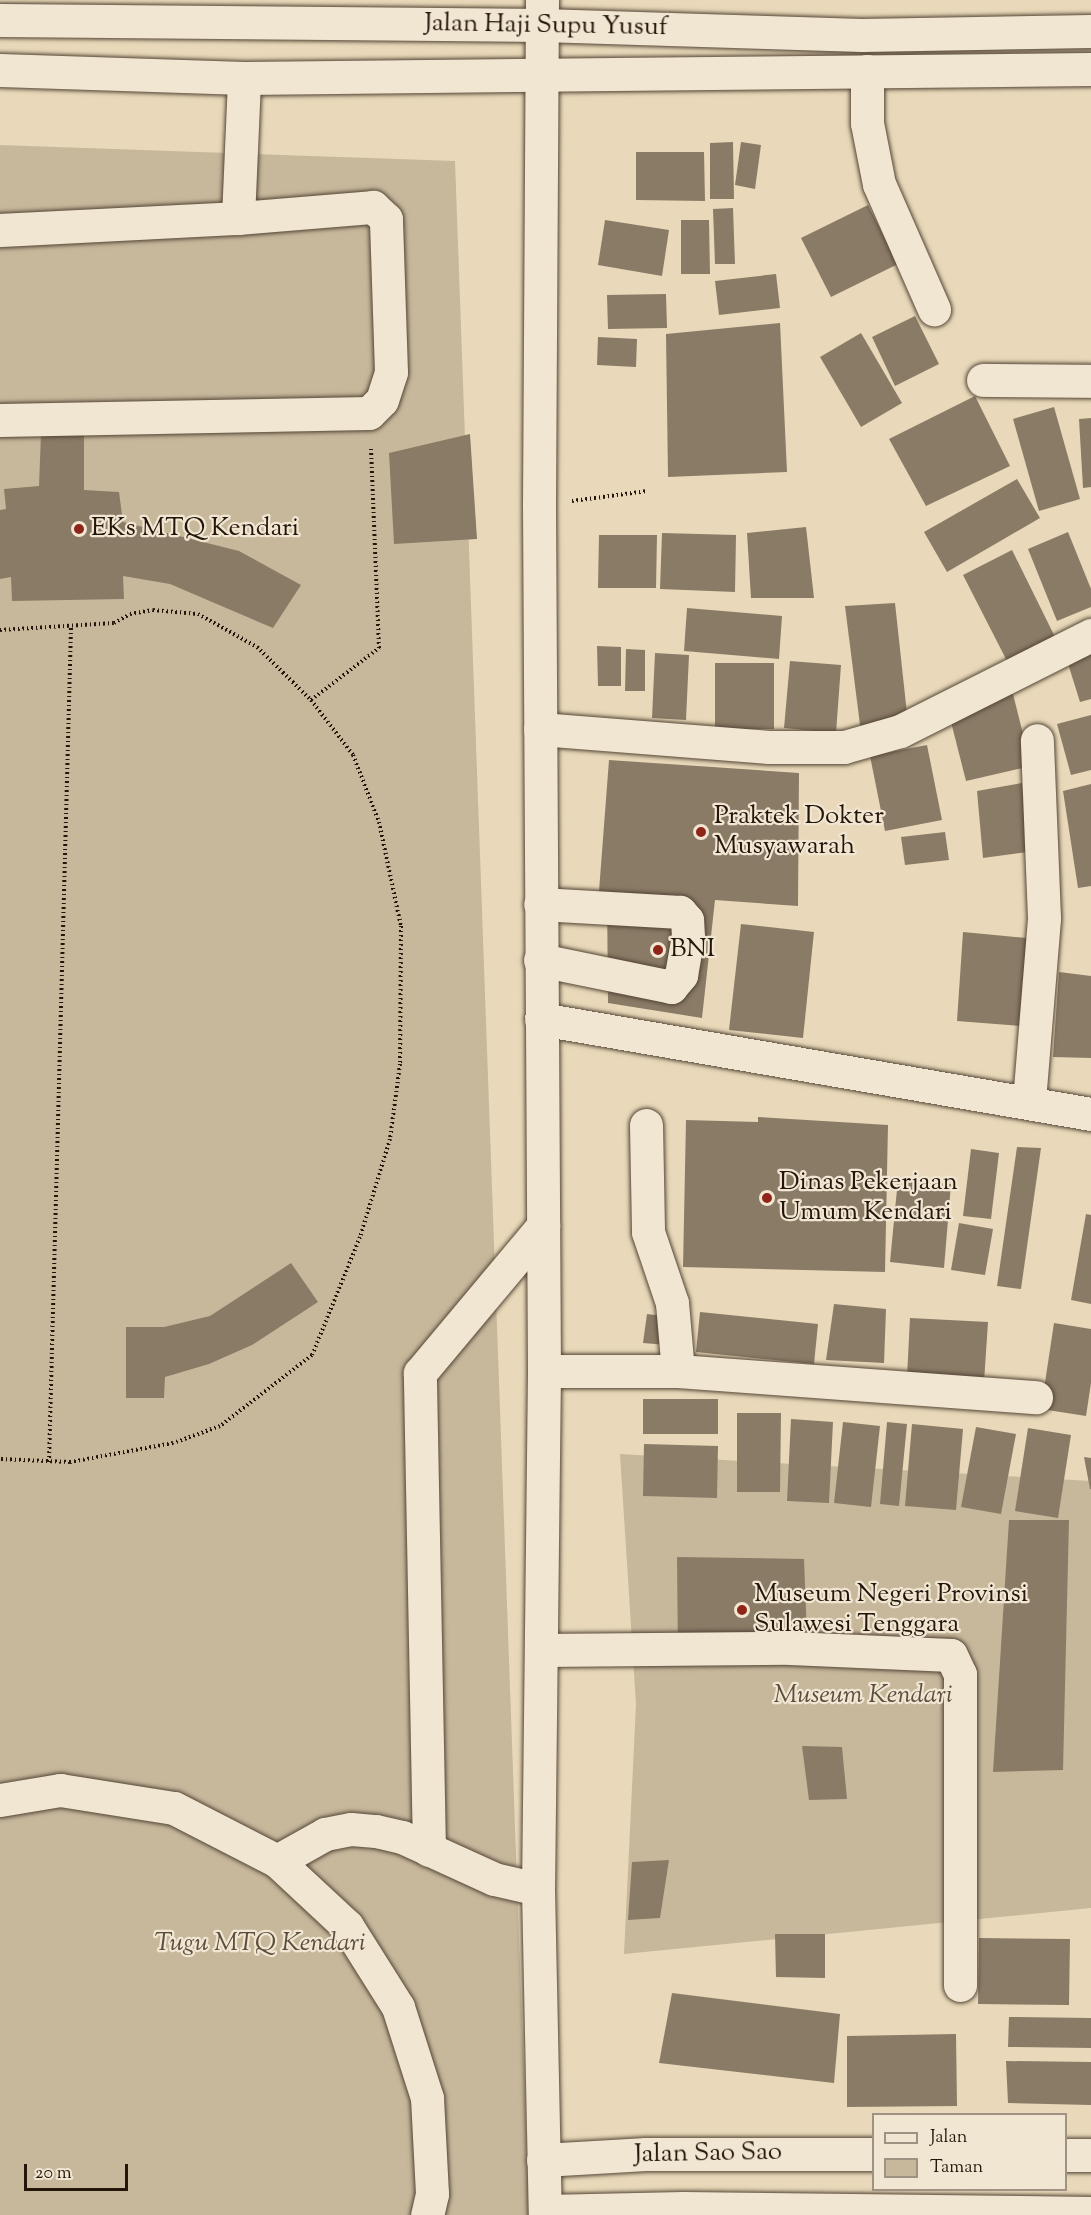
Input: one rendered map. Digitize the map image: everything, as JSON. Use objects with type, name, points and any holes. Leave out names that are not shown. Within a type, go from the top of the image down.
[{"type":"street","name":"Jalan Haji Supu Yusuf","points":[[0,20],[542,13],[862,34],[1091,31]]},
{"type":"street","points":[[542,13],[539,504],[544,1371],[538,1889],[545,2213]]},
{"type":"street","name":"Jalan Haji Supu Yusuf","points":[[0,70],[244,78],[1091,69]]},
{"type":"street","points":[[867,70],[867,123],[879,184],[934,309]]},
{"type":"street","points":[[238,218],[244,78]]},
{"type":"street","points":[[0,230],[238,218],[373,207],[386,219],[391,372],[382,400],[369,413],[0,420]]},
{"type":"street","points":[[983,380],[1091,381]]},
{"type":"street","points":[[540,729],[769,747],[844,747],[900,731],[1091,635]]},
{"type":"street","points":[[1029,1101],[1044,918],[1036,740]]},
{"type":"street","points":[[540,903],[680,912],[687,920],[688,938],[681,975],[671,987],[540,960]]},
{"type":"street","points":[[541,1020],[1029,1101],[1091,1114]]},
{"type":"street","points":[[646,1125],[648,1233],[672,1303],[678,1371]]},
{"type":"street","points":[[429,1850],[420,1373],[543,1226]]},
{"type":"street","points":[[544,1371],[678,1371],[1036,1397]]},
{"type":"street","points":[[542,1650],[790,1648],[951,1655],[960,1674],[960,1985]]},
{"type":"street","points":[[0,1800],[60,1790],[174,1808],[277,1861],[347,1926],[398,2007],[427,2098],[432,2194],[427,2215]]},
{"type":"street","points":[[277,1861],[325,1834],[351,1829],[402,1837],[494,1879],[538,1889]]},
{"type":"street","name":"Jalan Sao Sao","points":[[543,2160],[683,2153],[872,2154]]},
{"type":"street","points":[[1067,2155],[1091,2155]]},
{"type":"street","name":"Jalan Sao Sao","points":[[545,2213],[683,2208],[1082,2214]]},
{"type":"path","points":[[311,700],[379,648],[369,413]]},
{"type":"path","points":[[539,504],[647,491]]},
{"type":"path","points":[[0,630],[114,623],[130,614],[153,610],[198,614],[257,647],[311,700],[353,755],[379,822],[401,926],[400,1064],[390,1139],[360,1237],[312,1355],[220,1426],[173,1443],[70,1462],[0,1460]]},
{"type":"path","points":[[49,1462],[71,626]]},
{"type":"green space","name":"Tugu MTQ Kendari","points":[[0,145],[455,161],[529,2215],[0,2215]]},
{"type":"green space","name":"Museum Kendari","points":[[620,1454],[1091,1481],[1091,1908],[624,1954],[636,1704]]},
{"type":"building","points":[[733,142],[734,199],[710,199],[710,143]]},
{"type":"building","points":[[741,142],[761,145],[755,189],[735,185]]},
{"type":"building","points":[[636,152],[704,152],[705,201],[636,200]]},
{"type":"building","points":[[868,205],[898,264],[831,297],[801,238]]},
{"type":"building","points":[[733,208],[735,264],[715,264],[713,209]]},
{"type":"building","points":[[605,220],[669,230],[662,276],[598,265]]},
{"type":"building","points":[[681,220],[709,220],[710,274],[681,274]]},
{"type":"building","points":[[776,274],[780,308],[719,315],[715,281]]},
{"type":"building","points":[[666,294],[667,328],[608,329],[607,295]]},
{"type":"building","points":[[915,316],[939,364],[895,386],[872,337]]},
{"type":"building","points":[[780,323],[787,472],[668,477],[666,334]]},
{"type":"building","points":[[861,333],[902,403],[861,427],[820,357]]},
{"type":"building","points":[[598,337],[637,339],[636,367],[597,365]]},
{"type":"building","points":[[975,396],[1010,466],[926,506],[889,439]]},
{"type":"building","points":[[1054,407],[1080,499],[1039,511],[1013,419]]},
{"type":"building","points":[[1091,418],[1091,487],[1083,488],[1079,419]]},
{"type":"building","name":"EKs MTQ Kendari","points":[[41,434],[84,435],[84,490],[119,492],[123,522],[239,551],[301,585],[273,628],[170,584],[123,576],[124,599],[12,601],[11,577],[0,579],[0,510],[6,509],[4,489],[39,486]]},
{"type":"building","points":[[470,434],[477,539],[394,544],[389,453]]},
{"type":"building","points":[[1017,479],[1040,518],[947,572],[924,532]]},
{"type":"building","points":[[806,527],[814,598],[751,598],[747,533]]},
{"type":"building","points":[[1068,532],[1091,589],[1091,607],[1057,621],[1028,549]]},
{"type":"building","points":[[662,533],[736,535],[735,592],[660,589]]},
{"type":"building","points":[[599,535],[657,535],[656,588],[598,588]]},
{"type":"building","points":[[1012,550],[1056,639],[1008,663],[963,575]]},
{"type":"building","points":[[895,603],[908,723],[861,733],[845,606]]},
{"type":"building","points":[[687,608],[782,616],[779,659],[684,651]]},
{"type":"building","points":[[597,646],[621,647],[621,686],[598,686]]},
{"type":"building","points":[[1091,646],[1091,699],[1080,702],[1065,654]]},
{"type":"building","points":[[626,649],[645,650],[645,691],[625,691]]},
{"type":"building","points":[[655,653],[689,655],[686,720],[652,718]]},
{"type":"building","points":[[790,661],[841,665],[836,733],[784,728]]},
{"type":"building","points":[[715,663],[774,663],[774,729],[715,729]]},
{"type":"building","points":[[1013,694],[1031,766],[966,781],[948,710]]},
{"type":"building","points":[[1091,715],[1091,770],[1071,775],[1057,724]]},
{"type":"building","points":[[927,745],[942,820],[885,831],[870,756]]},
{"type":"building","name":"Praktek Dokter Musyawarah","points":[[609,760],[799,773],[798,906],[715,900],[702,1018],[608,1003],[607,895],[599,891]]},
{"type":"building","points":[[1022,783],[1028,852],[983,858],[977,791]]},
{"type":"building","points":[[1091,784],[1091,886],[1078,888],[1063,791]]},
{"type":"building","points":[[945,832],[949,860],[905,865],[901,837]]},
{"type":"building","points":[[741,924],[814,932],[803,1038],[729,1030]]},
{"type":"building","points":[[963,932],[1027,938],[1020,1026],[957,1021]]},
{"type":"building","points":[[1059,972],[1091,976],[1091,1058],[1053,1057]]},
{"type":"building","points":[[758,1117],[888,1125],[885,1272],[683,1267],[686,1120],[758,1122]]},
{"type":"building","points":[[1017,1147],[1041,1148],[1021,1289],[997,1286]]},
{"type":"building","points":[[971,1149],[999,1153],[991,1219],[963,1216]]},
{"type":"building","points":[[898,1179],[951,1184],[944,1268],[890,1262]]},
{"type":"building","points":[[1086,1214],[1091,1215],[1091,1304],[1071,1300]]},
{"type":"building","points":[[959,1223],[993,1229],[985,1275],[951,1270]]},
{"type":"building","points":[[291,1263],[318,1302],[252,1345],[209,1364],[165,1377],[164,1398],[126,1398],[126,1327],[164,1327],[210,1316]]},
{"type":"building","points":[[834,1304],[886,1309],[884,1363],[826,1360]]},
{"type":"building","points":[[700,1312],[818,1324],[814,1364],[696,1352]]},
{"type":"building","points":[[647,1314],[670,1317],[667,1345],[643,1343]]},
{"type":"building","points":[[910,1318],[988,1322],[984,1382],[907,1377]]},
{"type":"building","points":[[1054,1323],[1091,1329],[1091,1383],[1086,1416],[1041,1409]]},
{"type":"building","points":[[643,1399],[718,1399],[718,1434],[643,1434]]},
{"type":"building","points":[[737,1413],[781,1413],[780,1492],[737,1492]]},
{"type":"building","points":[[791,1419],[833,1422],[829,1503],[787,1501]]},
{"type":"building","points":[[843,1422],[880,1426],[871,1507],[834,1503]]},
{"type":"building","points":[[887,1422],[907,1424],[899,1506],[880,1504]]},
{"type":"building","points":[[912,1424],[963,1429],[956,1510],[905,1506]]},
{"type":"building","points":[[976,1427],[1016,1434],[1001,1514],[961,1507]]},
{"type":"building","points":[[1028,1428],[1071,1435],[1058,1518],[1015,1511]]},
{"type":"building","points":[[644,1444],[718,1446],[717,1498],[643,1496]]},
{"type":"building","points":[[1084,1457],[1091,1458],[1091,1489],[1090,1489]]},
{"type":"building","points":[[1009,1520],[1069,1520],[1063,1770],[993,1772]]},
{"type":"building","name":"Museum Negeri Provinsi Sulawesi Tenggara","points":[[677,1557],[804,1559],[808,1661],[678,1662]]},
{"type":"building","points":[[802,1746],[842,1747],[847,1799],[809,1800]]},
{"type":"building","points":[[669,1860],[660,1918],[628,1920],[632,1862]]},
{"type":"building","points":[[775,1934],[825,1934],[825,1978],[776,1977]]},
{"type":"building","points":[[979,1938],[1070,1939],[1069,2005],[978,2004]]},
{"type":"building","points":[[672,1993],[840,2014],[834,2083],[659,2063]]},
{"type":"building","points":[[1009,2017],[1091,2018],[1091,2048],[1008,2047]]},
{"type":"building","points":[[956,2034],[957,2106],[847,2107],[847,2036]]},
{"type":"building","points":[[1006,2061],[1091,2062],[1091,2105],[1008,2103]]},
{"type":"place","name":"EKs MTQ Kendari","points":[[79,529]]},
{"type":"place","name":"Praktek Dokter Musyawarah","points":[[701,832]]},
{"type":"place","name":"BNI","points":[[658,950]]},
{"type":"place","name":"Dinas Pekerjaan Umum Kendari","points":[[767,1198]]},
{"type":"place","name":"Museum Negeri Provinsi Sulawesi Tenggara","points":[[742,1610]]}]
